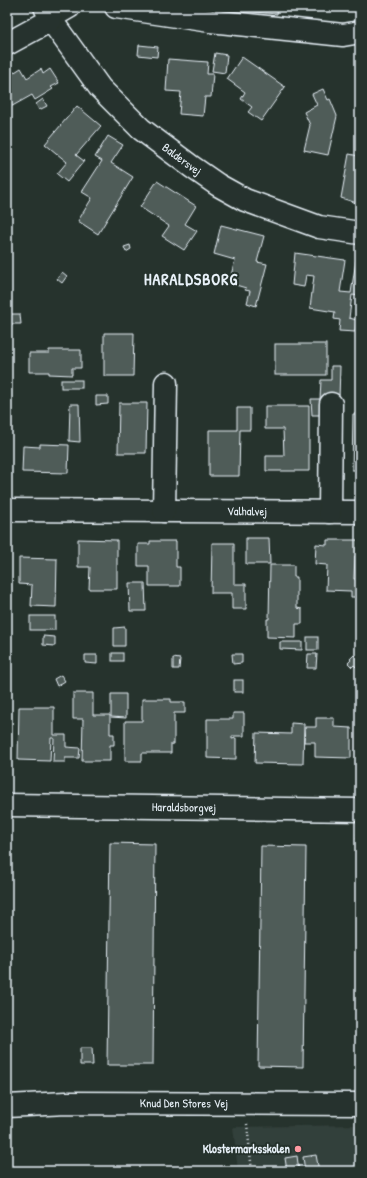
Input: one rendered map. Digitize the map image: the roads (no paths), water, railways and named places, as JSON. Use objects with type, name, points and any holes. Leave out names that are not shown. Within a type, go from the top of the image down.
[{"type":"street","points":[[7,44],[49,15],[69,7]]},
{"type":"street","points":[[116,7],[210,21],[343,35],[360,32]]},
{"type":"street","name":"Baldersvej","points":[[49,15],[100,88],[141,129],[218,186],[245,200],[319,227],[360,233]]},
{"type":"street","points":[[164,511],[166,383]]},
{"type":"street","points":[[330,512],[331,404]]},
{"type":"street","name":"Valhalvej","points":[[7,510],[360,512]]},
{"type":"street","name":"Haraldsborgvej","points":[[7,805],[360,810]]},
{"type":"street","name":"Knud Den Stores Vej","points":[[7,1106],[66,1103],[360,1104]]},
{"type":"place","name":"Klostermarksskolen","points":[[298,1149]]},
{"type":"district","name":"HARALDSBORG","points":[[191,279]]}]
